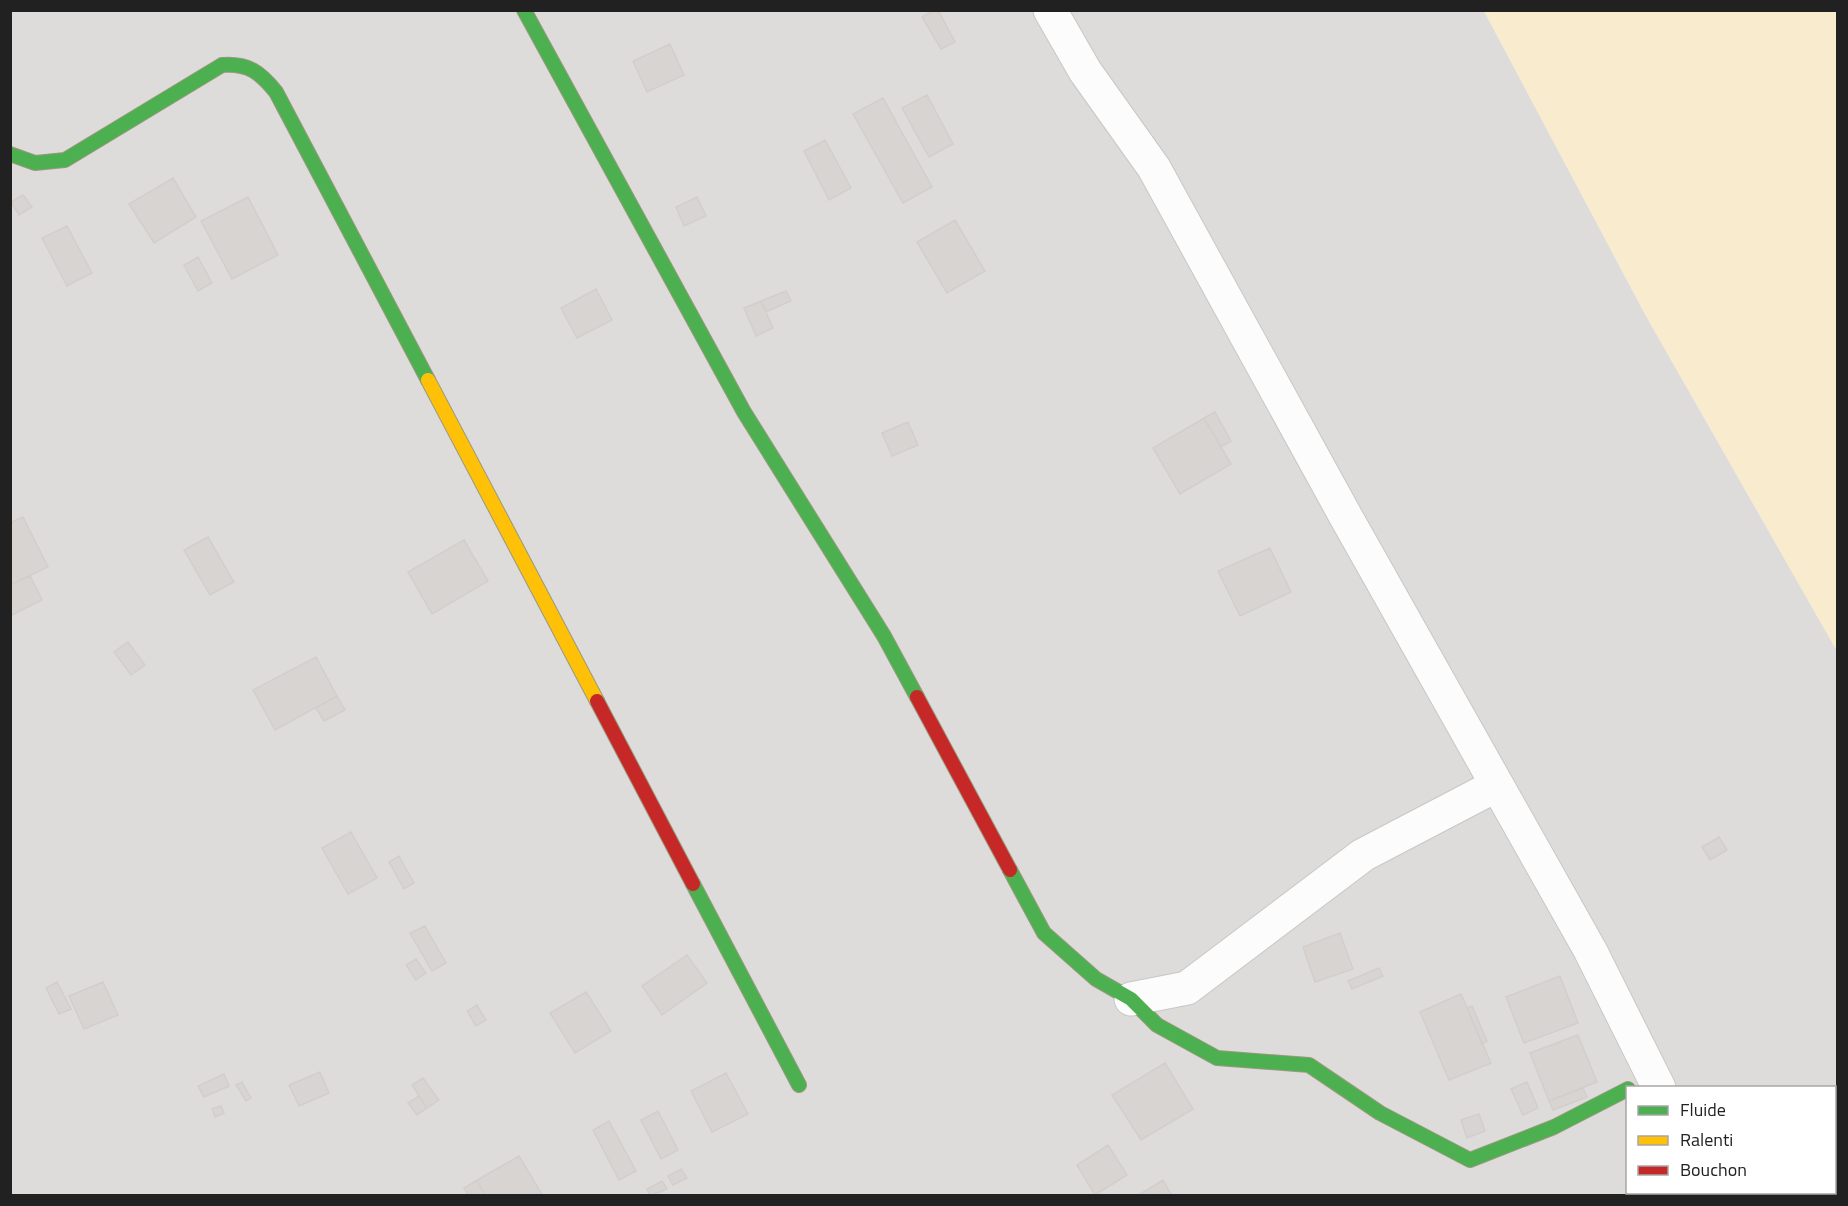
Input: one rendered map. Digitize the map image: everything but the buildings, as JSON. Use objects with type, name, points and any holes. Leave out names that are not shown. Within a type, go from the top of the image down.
[{"type":"street","points":[[524,10],[744,412],[884,636],[1044,933],[1096,980],[1131,999],[1157,1025],[1217,1058],[1309,1065],[1380,1113],[1470,1160],[1554,1127],[1626,1093]]},
{"type":"street","points":[[1050,10],[1085,71],[1154,168],[1351,528],[1590,950],[1642,1085]]},
{"type":"street","points":[[10,154],[36,163],[65,160],[222,65],[241,63],[261,73],[276,92],[800,1085]]},
{"type":"street","points":[[1131,999],[1187,988],[1363,855],[1497,785]]},
{"type":"shaded area","points":[[10,11],[1484,11],[1646,316],[1837,651],[1837,1195],[11,1195]]},
{"type":"sand","points":[[1484,11],[1837,11],[1837,651],[1646,316]]},
{"type":"traffic: fast","points":[[524,10],[744,412],[884,636],[917,697]]},
{"type":"traffic: fast","points":[[10,154],[35,163],[65,160],[222,65],[246,67],[253,70],[276,92],[428,380]]},
{"type":"traffic: fast","points":[[1010,870],[1044,933],[1096,979],[1131,999],[1157,1025],[1217,1058],[1309,1065],[1380,1113],[1470,1160],[1554,1127],[1626,1090]]},
{"type":"traffic: fast","points":[[693,884],[799,1085]]},
{"type":"traffic: slow","points":[[428,380],[597,701]]},
{"type":"traffic: jam","points":[[917,697],[1010,870]]},
{"type":"traffic: jam","points":[[597,701],[693,884]]}]
